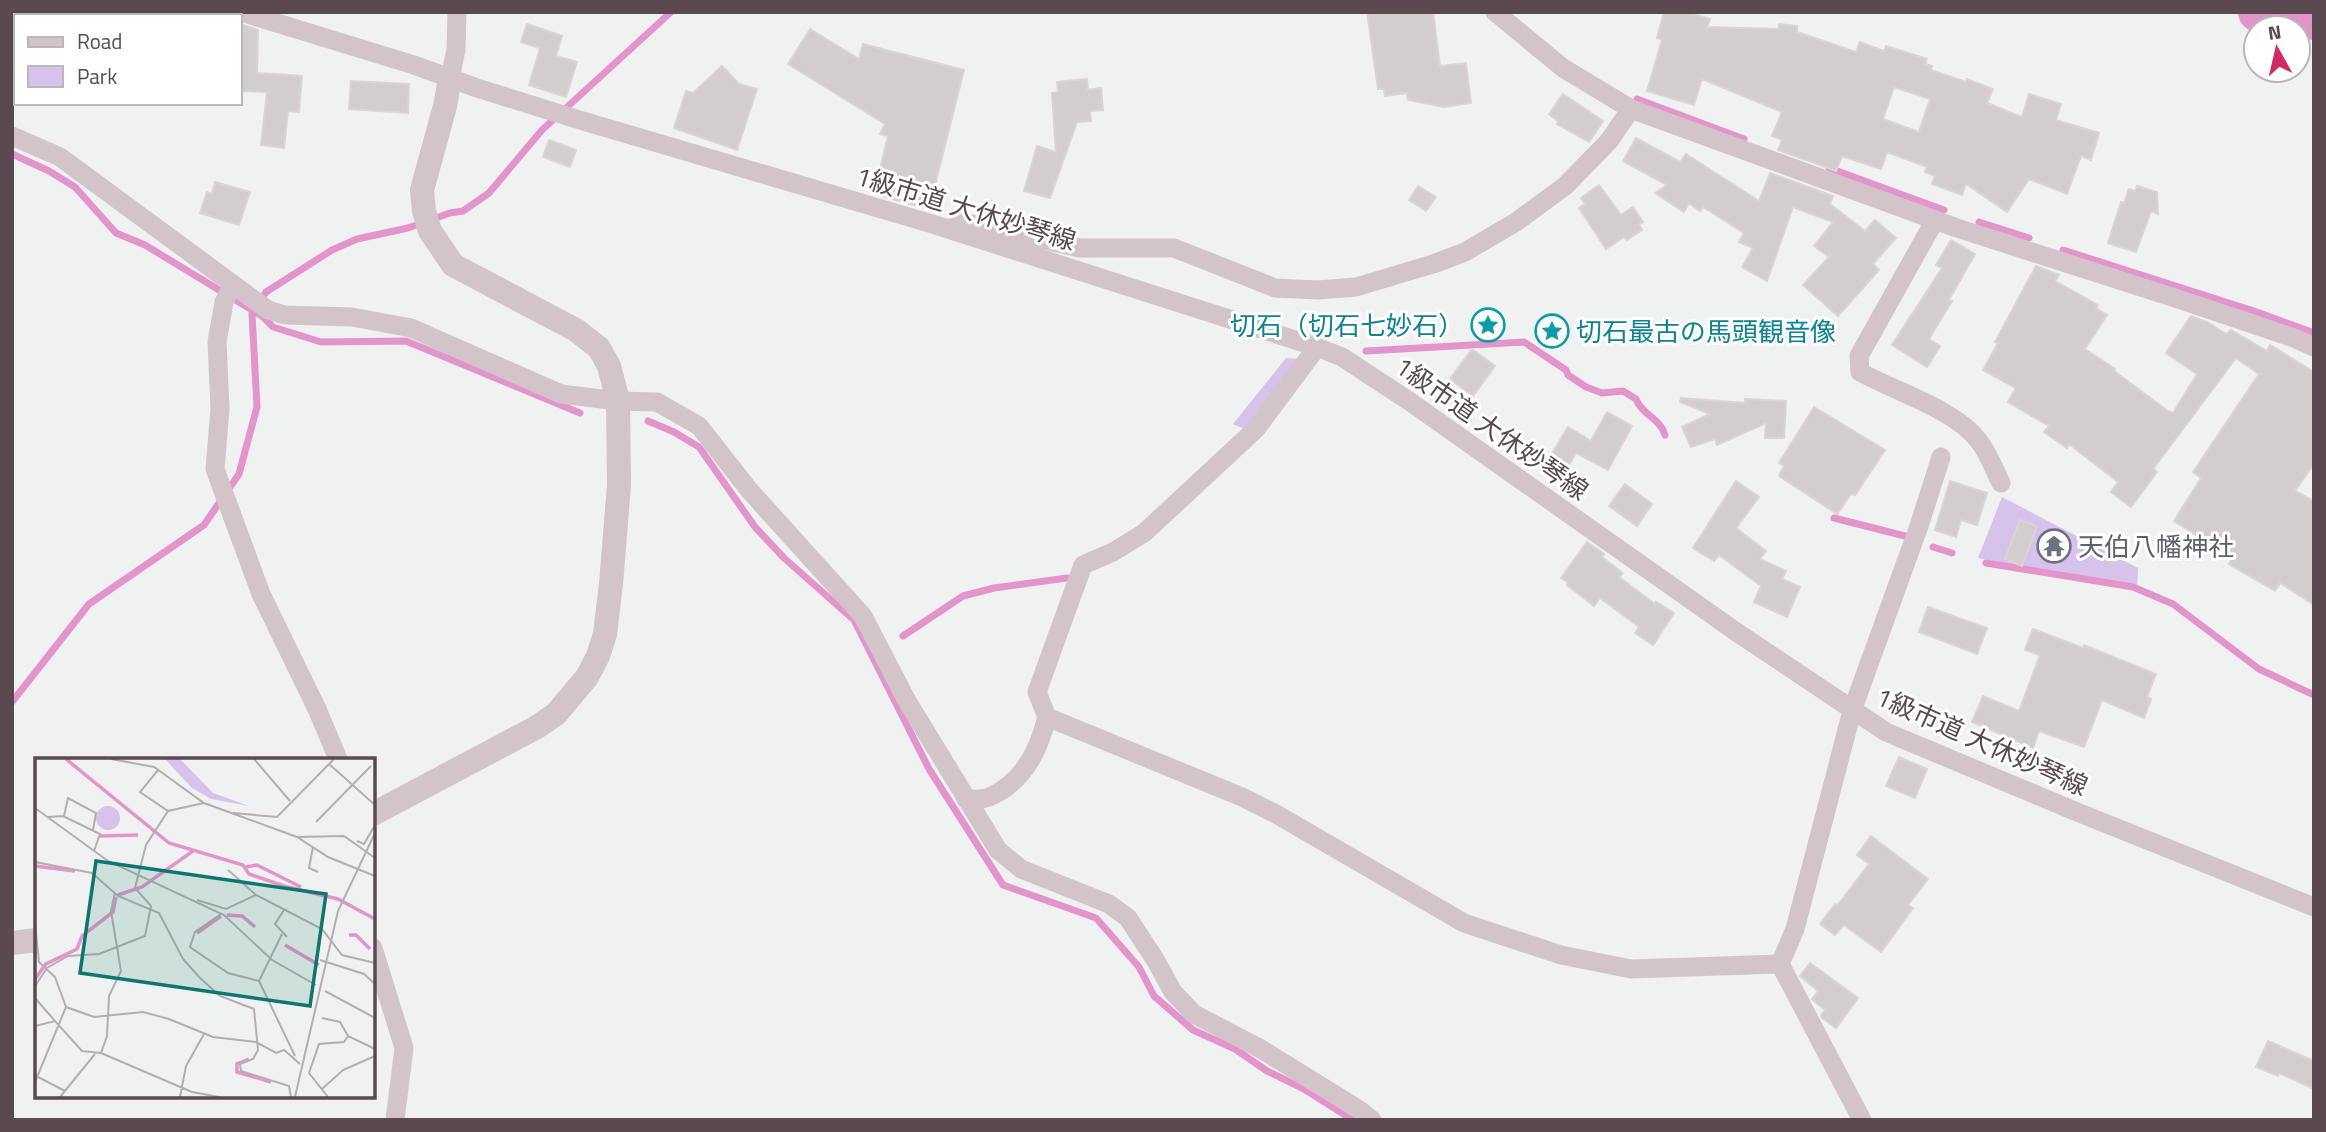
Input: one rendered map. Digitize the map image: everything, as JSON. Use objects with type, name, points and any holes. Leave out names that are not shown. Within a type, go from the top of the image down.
[{"type":"street","points":[[241,12],[450,78]]},
{"type":"street","points":[[374,813],[537,727],[556,714],[587,677],[598,656],[605,634],[611,584],[619,485],[618,401],[609,366],[598,348],[576,330],[453,264],[427,221],[422,190],[445,106],[456,50],[457,12]]},
{"type":"street","points":[[1495,12],[1563,68],[1631,109],[1935,220],[2178,299],[2314,347]]},
{"type":"street","name":"1級市道 大休妙琴線","points":[[450,78],[583,121],[929,223],[1342,357],[1852,711],[1898,737],[2314,907]]},
{"type":"street","points":[[929,223],[959,221],[1080,248],[1174,248],[1276,288],[1318,290],[1356,287],[1465,252],[1516,222],[1565,186],[1609,141],[1631,109]]},
{"type":"street","points":[[12,136],[60,158],[228,294],[285,315],[322,314],[352,317],[411,328],[561,394],[618,401],[657,402],[699,426],[750,491],[863,616],[907,701],[998,850],[1021,869],[1109,904],[1128,918],[1173,992],[1194,1013],[1261,1049],[1372,1120]]},
{"type":"street","points":[[1935,220],[1859,356],[1860,372],[1943,411],[1978,439],[2001,483]]},
{"type":"street","points":[[228,294],[217,342],[220,409],[215,469],[261,594],[338,758]]},
{"type":"street","points":[[967,799],[987,798],[1010,784],[1029,764],[1042,738],[1047,717],[1037,692],[1083,565],[1113,552],[1144,533],[1246,439],[1317,347]]},
{"type":"street","points":[[1780,964],[1795,929],[1852,711],[1941,457]]},
{"type":"street","points":[[1047,717],[1242,797],[1464,923],[1561,955],[1631,969],[1780,964]]},
{"type":"street","points":[[12,943],[35,940]]},
{"type":"street","points":[[374,951],[404,1048],[395,1120]]},
{"type":"street","points":[[1780,964],[1862,1120]]},
{"type":"green space","points":[[1286,358],[1300,359],[1247,430],[1233,424]]},
{"type":"green space","points":[[2002,497],[2138,568],[2137,587],[1978,558]]},
{"type":"building","points":[[1367,12],[1433,12],[1440,66],[1466,63],[1471,103],[1444,107],[1408,100],[1407,93],[1385,96],[1384,89],[1378,89]]},
{"type":"building","points":[[1664,12],[1686,12],[1710,19],[1707,27],[1779,29],[1779,24],[1797,26],[1797,32],[1856,52],[1860,42],[1884,51],[1886,46],[1927,59],[1925,64],[1932,66],[1931,70],[1993,89],[1987,103],[2022,117],[2029,94],[2061,104],[2056,120],[2099,133],[2091,160],[2081,156],[2067,194],[2029,179],[2007,212],[1966,184],[1962,195],[1932,184],[1935,176],[1925,172],[1927,167],[1887,152],[1881,169],[1842,156],[1836,171],[1778,150],[1782,140],[1772,136],[1782,112],[1702,79],[1694,105],[1647,91],[1662,40],[1657,38]],"holes":[[[1894,87],[1930,99],[1919,132],[1883,119]]]},
{"type":"building","points":[[527,24],[562,36],[556,56],[577,62],[566,97],[529,85],[540,48],[521,42]]},
{"type":"building","points":[[242,25],[258,30],[257,73],[302,76],[299,112],[288,111],[284,148],[261,145],[267,92],[242,91]]},
{"type":"building","points":[[810,29],[859,59],[863,44],[964,70],[929,209],[874,194],[888,136],[880,134],[885,124],[788,64]]},
{"type":"building","points":[[722,66],[739,84],[757,89],[737,150],[674,128],[686,91],[693,93]]},
{"type":"building","points":[[1087,79],[1088,90],[1101,88],[1103,110],[1090,111],[1091,121],[1077,122],[1050,198],[1024,191],[1037,146],[1056,152],[1052,93],[1058,92],[1057,82]]},
{"type":"building","points":[[351,81],[409,84],[408,113],[349,109]]},
{"type":"building","points":[[1563,94],[1603,121],[1589,142],[1557,124],[1558,121],[1549,114]]},
{"type":"building","points":[[1636,138],[1680,162],[1686,154],[1759,201],[1770,173],[1833,196],[1830,204],[1865,231],[1875,220],[1896,238],[1873,264],[1879,270],[1838,316],[1803,285],[1829,257],[1814,246],[1833,222],[1793,207],[1767,281],[1742,267],[1753,248],[1739,242],[1744,233],[1703,207],[1700,211],[1689,203],[1684,212],[1655,193],[1667,185],[1623,161]]},
{"type":"building","points":[[549,140],[576,150],[570,167],[543,157]]},
{"type":"building","points":[[215,182],[250,192],[239,225],[200,213],[207,192],[212,194]]},
{"type":"building","points":[[1599,185],[1621,215],[1633,207],[1643,222],[1639,225],[1642,230],[1627,240],[1624,237],[1606,249],[1579,208],[1585,204],[1581,198]]},
{"type":"building","points":[[1418,186],[1436,197],[1426,211],[1409,200]]},
{"type":"building","points":[[2137,186],[2157,192],[2158,214],[2151,211],[2136,252],[2108,243],[2121,202],[2124,203],[2129,189],[2135,191]]},
{"type":"building","points":[[1951,240],[1975,254],[1949,300],[1952,301],[1929,339],[1940,346],[1927,367],[1892,345],[1942,268],[1936,265]]},
{"type":"building","points":[[2036,266],[2059,275],[2055,281],[2098,305],[2096,308],[2107,315],[2085,349],[2173,413],[2197,374],[2166,353],[2191,316],[2226,334],[2231,330],[2267,351],[2270,345],[2314,372],[2314,464],[2295,491],[2314,501],[2314,605],[2280,583],[2275,591],[2229,564],[2232,558],[2174,521],[2201,478],[2193,472],[2259,374],[2236,358],[2153,469],[2157,472],[2131,507],[2111,492],[2118,482],[2069,444],[2067,448],[2044,432],[2049,426],[2008,402],[2016,388],[1983,370]]},
{"type":"building","points":[[1472,349],[1495,366],[1473,396],[1450,379]]},
{"type":"building","points":[[1681,398],[1745,403],[1745,399],[1786,401],[1784,438],[1765,438],[1766,423],[1717,445],[1715,439],[1691,447],[1682,427],[1710,414],[1680,402]]},
{"type":"building","points":[[1814,407],[1885,450],[1855,495],[1851,494],[1837,514],[1779,476],[1784,466],[1779,463]]},
{"type":"building","points":[[1607,412],[1632,426],[1608,470],[1576,453],[1565,472],[1547,462],[1568,427],[1591,441]]},
{"type":"building","points":[[1736,481],[1759,497],[1736,528],[1766,551],[1760,559],[1786,571],[1782,579],[1800,587],[1787,617],[1754,602],[1761,586],[1719,555],[1714,561],[1693,548]]},
{"type":"building","points":[[1950,481],[1987,493],[1977,525],[1961,520],[1956,537],[1935,530]]},
{"type":"building","points":[[1625,484],[1652,504],[1637,526],[1609,506]]},
{"type":"building","points":[[2020,520],[2037,526],[2022,566],[2005,559]]},
{"type":"building","points":[[1587,542],[1623,573],[1619,577],[1655,604],[1656,602],[1674,613],[1653,645],[1635,633],[1639,627],[1600,598],[1594,606],[1561,578]]},
{"type":"building","points":[[1928,607],[1987,628],[1977,654],[1919,632]]},
{"type":"building","points":[[2033,629],[2083,648],[2084,645],[2156,674],[2147,697],[2151,699],[2144,718],[2102,700],[2084,747],[2039,731],[2033,748],[1972,722],[1983,696],[2019,711],[2040,655],[2025,650]]},
{"type":"building","points":[[1899,757],[1927,769],[1915,798],[1886,786]]},
{"type":"building","points":[[1871,836],[1928,879],[1908,905],[1913,908],[1881,952],[1844,925],[1835,935],[1820,924],[1869,864],[1857,855]]},
{"type":"building","points":[[1810,963],[1858,998],[1836,1028],[1822,1018],[1825,1010],[1812,999],[1818,991],[1800,976]]},
{"type":"building","points":[[2268,1041],[2314,1061],[2314,1089],[2279,1073],[2278,1076],[2256,1067]]},
{"type":"waterway","points":[[259,302],[266,292],[332,250],[357,239],[408,228],[463,211],[489,193],[542,130],[671,12]]},
{"type":"waterway","points":[[2258,12],[2314,20]]},
{"type":"waterway","points":[[1637,99],[1744,139]]},
{"type":"waterway","points":[[12,154],[49,171],[75,187],[116,233],[145,245],[262,316],[273,327],[321,342],[406,341],[580,413]]},
{"type":"waterway","points":[[1829,168],[1944,210]]},
{"type":"waterway","points":[[1979,222],[2029,238]]},
{"type":"waterway","points":[[2063,250],[2314,333]]},
{"type":"waterway","points":[[12,702],[89,604],[204,525],[239,474],[257,407],[252,314]]},
{"type":"waterway","points":[[1366,351],[1524,342],[1586,387],[1602,393],[1623,391],[1636,399],[1642,409],[1663,429],[1665,435]]},
{"type":"waterway","points":[[648,421],[699,447],[755,527],[784,558],[854,620],[929,769],[1003,885],[1096,918],[1139,967],[1154,996],[1193,1030],[1235,1049],[1267,1071],[1304,1089],[1353,1120]]},
{"type":"waterway","points":[[1834,518],[1905,536]]},
{"type":"waterway","points":[[1933,547],[1952,553]]},
{"type":"waterway","points":[[1986,563],[2133,587],[2173,604],[2259,669],[2314,695]]},
{"type":"waterway","points":[[903,636],[963,596],[994,588],[1067,578]]},
{"type":"place","name":"切石（切石七妙石）","points":[[1488,325]]},
{"type":"place","name":"切石最古の馬頭観音像","points":[[1552,331]]},
{"type":"place","name":"天伯八幡神社","points":[[2054,546]]}]
